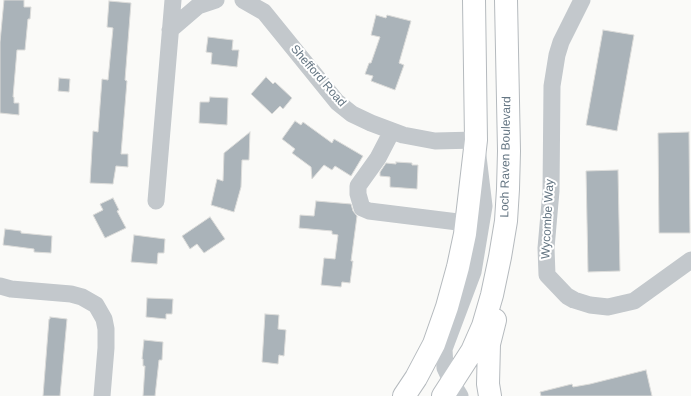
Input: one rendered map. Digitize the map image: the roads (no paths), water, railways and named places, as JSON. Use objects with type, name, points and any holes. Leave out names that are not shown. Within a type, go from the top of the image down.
[{"type":"main road","points":[[404,396],[416,378],[434,344],[458,267],[466,223],[476,140],[474,0]]},
{"type":"main road","name":"Loch Raven Boulevard","points":[[451,392],[483,326],[492,295],[506,220],[508,151],[506,0]]},
{"type":"main road","points":[[490,396],[488,384],[489,344],[497,307],[500,257]]},
{"type":"street","points":[[156,201],[173,0]]},
{"type":"street","points":[[170,30],[198,6],[216,0]]},
{"type":"street","name":"Shefford Road","points":[[243,0],[264,12],[337,102],[352,114],[403,135],[435,141],[476,140]]},
{"type":"street","name":"Wycombe Way","points":[[582,0],[561,42],[557,55],[552,86],[550,191],[546,248],[547,275],[567,296],[574,300],[590,305],[608,307],[634,301],[691,260]]},
{"type":"street","points":[[392,131],[378,158],[358,186],[358,194],[362,208],[369,211],[466,223]]},
{"type":"street","points":[[451,392],[445,368],[444,349],[473,272],[484,206],[476,140]]},
{"type":"street","points":[[0,286],[11,289],[71,294],[82,297],[96,305],[104,320],[106,330],[102,396]]}]
